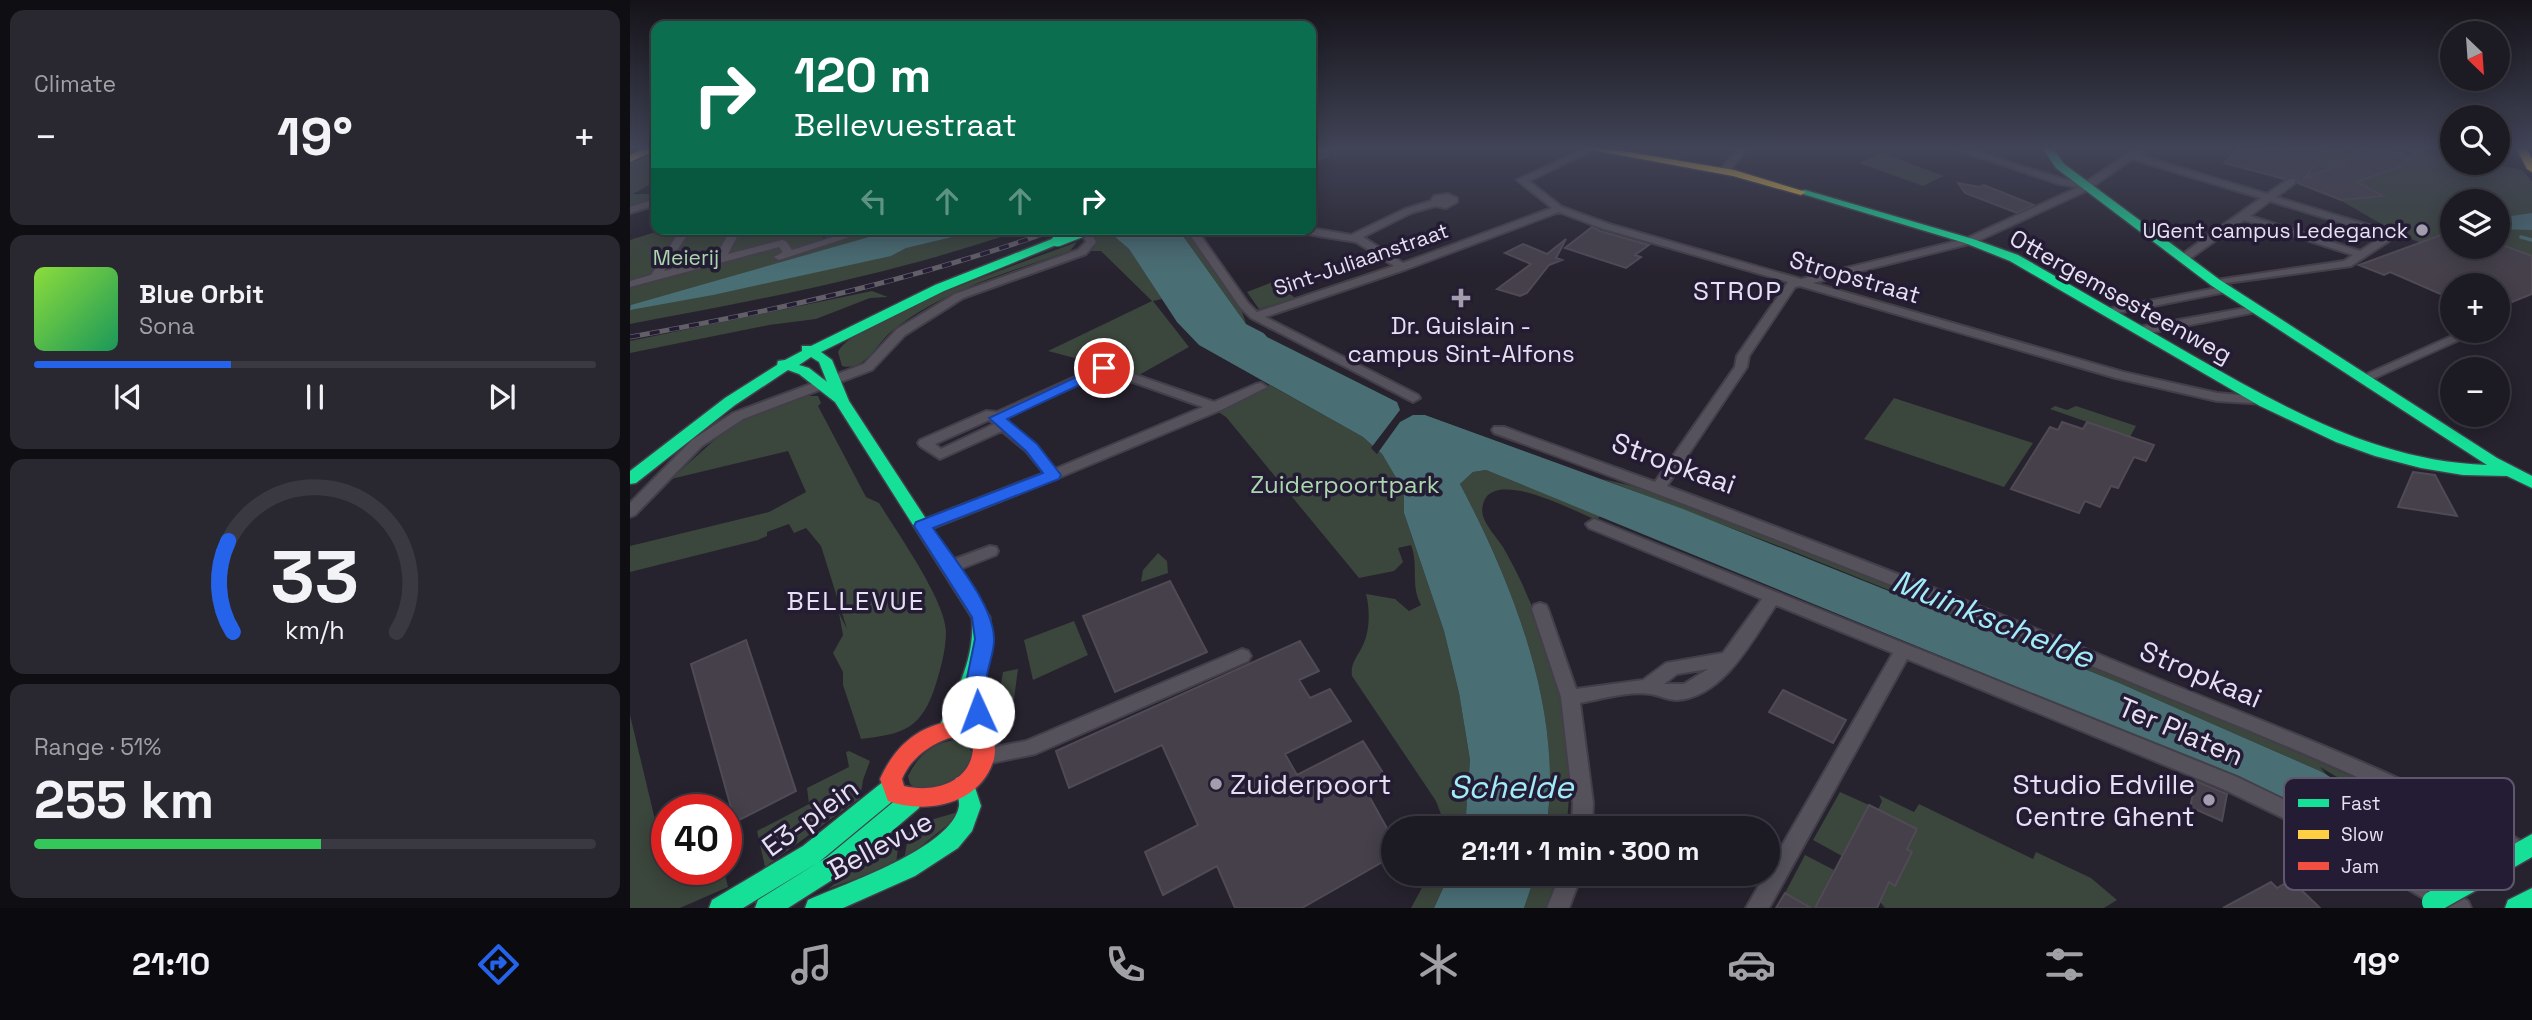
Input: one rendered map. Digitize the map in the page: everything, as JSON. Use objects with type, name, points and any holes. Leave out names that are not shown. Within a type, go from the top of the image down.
[{"type":"main road","name":"Ottergemsesteenweg","points":[[1789,189],[1969,241],[2014,258],[2261,401],[2322,433],[2381,456],[2479,472],[2508,471]]},
{"type":"main road","points":[[2091,189],[2222,286],[2508,471],[2532,483]]},
{"type":"main road","points":[[630,479],[687,428],[807,349],[892,306],[1072,235]]},
{"type":"main road","points":[[807,349],[820,355],[827,381],[976,606],[984,629],[977,678],[981,696],[977,732]]},
{"type":"main road","points":[[783,363],[827,381]]},
{"type":"main road","points":[[948,729],[977,678]]},
{"type":"main road","points":[[948,729],[977,732],[986,742],[986,757],[977,772],[964,785],[937,798],[911,801],[896,794],[892,788],[894,768],[908,750],[927,737],[948,729]]},
{"type":"main road","name":"Bellevue","points":[[817,908],[906,867],[953,837],[963,826],[970,808],[964,785]]},
{"type":"main road","name":"E3-plein","points":[[721,908],[811,854],[892,788]]},
{"type":"main road","points":[[767,908],[835,865],[911,801]]},
{"type":"main road","points":[[2427,905],[2454,890]]},
{"type":"main road","points":[[2517,908],[2532,899]]},
{"type":"street","name":"Stropstraat","points":[[1535,189],[1559,209],[1605,226],[1796,282],[2120,375],[2217,397],[2261,401]]},
{"type":"street","points":[[1659,487],[1741,367],[1743,356],[1784,295],[1796,282],[1969,241],[2082,189]]},
{"type":"street","points":[[2107,312],[2222,286],[2347,264],[2391,235],[2242,189]]},
{"type":"street","points":[[2184,258],[2282,189]]},
{"type":"street","points":[[1352,238],[1408,211],[1435,203]]},
{"type":"street","points":[[630,210],[651,204]]},
{"type":"street","name":"Sint-Juliaanstraat","points":[[1255,316],[1403,267],[1559,209]]},
{"type":"street","points":[[2244,218],[2362,255]]},
{"type":"street","points":[[1316,234],[1352,238],[1403,267]]},
{"type":"street","points":[[656,276],[682,235]]},
{"type":"street","points":[[719,261],[733,235]]},
{"type":"street","points":[[630,284],[782,243],[783,254],[834,235]]},
{"type":"street","points":[[630,512],[681,457],[714,429],[759,405],[868,367],[901,331],[944,303],[989,282],[1088,248],[1089,235]]},
{"type":"street","points":[[1195,235],[1244,305],[1255,316],[1413,398]]},
{"type":"street","points":[[2139,331],[2257,309]]},
{"type":"street","points":[[2364,378],[2445,343]]},
{"type":"street","points":[[1053,475],[1031,448],[1000,422],[1104,368],[1216,407]]},
{"type":"street","points":[[923,526],[1053,475],[1261,387]]},
{"type":"street","name":"Stropkaai","points":[[1499,430],[1659,487],[1905,581],[2376,778]]},
{"type":"street","name":"Ter Platen","points":[[1594,524],[2230,783],[2284,809]]},
{"type":"street","points":[[950,567],[990,551]]},
{"type":"street","points":[[1648,686],[1665,694],[1688,691],[1709,680],[1773,596]]},
{"type":"street","points":[[1540,609],[1570,697],[1582,816]]},
{"type":"street","points":[[1757,908],[1903,651]]},
{"type":"street","points":[[986,757],[1028,748],[1242,656]]},
{"type":"street","points":[[1570,697],[1648,686],[1672,668],[1727,659]]},
{"type":"street","points":[[1558,908],[1567,886]]},
{"type":"street","name":"Ter Platen","points":[[2429,890],[2460,908]]},
{"type":"green space","points":[[630,189],[641,189],[633,194],[651,194],[651,201],[630,207]]},
{"type":"green space","points":[[2317,189],[2440,189],[2440,236],[2421,243],[2397,233],[2326,192]]},
{"type":"green space","points":[[2510,189],[2532,189],[2532,256],[2510,248]]},
{"type":"green space","name":"Meierij","points":[[651,233],[825,235],[820,242],[795,249],[798,253],[859,235],[1006,235],[878,272],[780,295],[630,324],[630,240]]},
{"type":"green space","points":[[1096,235],[1113,235],[1129,249],[1162,299],[1153,301],[1189,347],[1139,375],[1048,351],[1152,301],[1101,251],[1091,251]]},
{"type":"green space","points":[[1182,235],[1189,235],[1220,276],[1237,301],[1246,324]]},
{"type":"green space","points":[[1077,242],[1070,251],[1000,275],[933,304],[892,331],[864,361],[850,367],[842,366],[838,352],[851,339],[876,324],[909,307],[987,275]]},
{"type":"green space","points":[[1275,281],[1295,298],[1259,309],[1247,292]]},
{"type":"green space","points":[[872,291],[888,297],[870,298],[816,319],[769,325],[630,353],[630,341]]},
{"type":"green space","name":"Zuiderpoortpark","points":[[1270,385],[1363,437],[1382,454],[1404,491],[1404,513],[1444,631],[1459,693],[1470,760],[1466,816],[1442,816],[1436,801],[1352,676],[1353,663],[1367,633],[1369,613],[1366,594],[1395,599],[1409,611],[1421,605],[1416,590],[1411,545],[1398,548],[1403,562],[1394,571],[1359,578],[1226,417],[1215,410]]},
{"type":"green space","points":[[801,396],[818,396],[821,403],[818,406],[866,497],[879,503],[919,566],[944,618],[944,652],[931,699],[918,719],[900,731],[861,739],[843,685],[843,672],[833,653],[843,635],[839,613],[847,629],[821,546],[806,528],[794,533],[789,524],[767,532],[767,536],[758,540],[630,572],[630,546],[769,512],[806,492],[788,451],[671,479],[730,426]]},
{"type":"green space","points":[[1894,398],[2033,443],[2004,487],[1864,439]]},
{"type":"green space","points":[[2055,406],[2067,410],[2076,406],[2136,426],[2130,437],[2050,409]]},
{"type":"green space","points":[[1486,470],[1600,516],[1597,520],[1541,497],[1510,490],[1497,491],[1487,496],[1482,508],[1484,520],[1516,571],[1548,649],[1567,740],[1567,816],[1547,816],[1550,785],[1548,741],[1541,696],[1516,607],[1460,484],[1473,472]]},
{"type":"green space","points":[[1602,479],[1673,498],[1743,523],[2020,635],[2354,778],[2333,778],[2117,682],[1792,551]]},
{"type":"green space","points":[[1158,553],[1167,561],[1168,573],[1141,582],[1143,570]]},
{"type":"green space","points":[[1074,621],[1088,655],[1033,680],[1024,640]]},
{"type":"green space","points":[[1018,669],[1014,699],[1007,719],[996,712],[1003,672]]},
{"type":"green space","points":[[630,715],[651,803],[651,885],[728,887],[680,908],[630,908]]},
{"type":"green space","points":[[953,740],[969,747],[972,753],[972,760],[965,773],[951,782],[939,785],[917,789],[910,784],[908,776],[921,757],[931,748]]},
{"type":"green space","points":[[846,752],[870,761],[860,798],[765,867],[757,831],[809,804],[807,788],[849,767]]},
{"type":"green space","points":[[1840,792],[1869,805],[1842,856],[1813,840]]},
{"type":"green space","points":[[1879,795],[1914,812],[1919,804],[2033,859],[2036,852],[2091,878],[2117,900],[2104,908],[1885,908],[1880,902],[1889,882],[1896,885],[1912,852],[1907,849],[1917,830],[1878,810],[1882,801]]},
{"type":"green space","points":[[958,812],[956,818],[904,860],[910,826]]},
{"type":"green space","points":[[900,832],[896,864],[828,889]]},
{"type":"green space","points":[[1805,855],[1834,870],[1815,908],[1808,908],[1785,893]]},
{"type":"green space","points":[[1423,886],[1444,886],[1434,908],[1411,908]]},
{"type":"green space","points":[[1532,886],[1554,886],[1546,908],[1524,908]]},
{"type":"water","points":[[2532,213],[2532,230],[2510,229],[2510,216]]},
{"type":"water","points":[[876,235],[954,235],[906,248],[891,256],[713,295],[630,310],[631,305]]},
{"type":"water","points":[[1113,235],[1182,235],[1246,324],[1417,412],[1683,509],[2117,682],[2333,778],[2284,778],[2284,802],[2200,762],[1486,470],[1473,472],[1460,484],[1498,564],[1530,651],[1548,741],[1550,785],[1547,816],[1466,816],[1470,760],[1459,693],[1444,631],[1404,513],[1404,491],[1382,454],[1363,437],[1199,345],[1177,322],[1129,249]]},
{"type":"water","points":[[2514,876],[2532,886],[2478,908],[2447,890],[2514,890]]},
{"type":"water","name":"Schelde","points":[[1444,886],[1532,886],[1524,908],[1434,908]]},
{"type":"pier","points":[[1262,331],[1418,409],[1602,476],[1584,472],[1426,415],[1413,415],[1400,422],[1377,454],[1371,448],[1400,410],[1397,402],[1267,337]]},
{"type":"pier","points":[[2320,767],[2339,778],[2332,778]]},
{"type":"pier","points":[[2514,872],[2532,882],[2532,908],[2471,908],[2439,890],[2514,890]]},
{"type":"building","points":[[1962,189],[1995,189],[2034,205],[2017,213],[1965,193]]},
{"type":"building","points":[[2314,189],[2371,189],[2383,196],[2341,200]]},
{"type":"building","points":[[1592,227],[1649,245],[1635,255],[1641,257],[1626,268],[1565,248]]},
{"type":"building","points":[[2440,235],[2440,259],[2510,259],[2510,248],[2532,256],[2532,294],[2510,303],[2510,273],[2440,273],[2440,294],[2390,272],[2384,275],[2359,265]]},
{"type":"building","points":[[1566,239],[1556,258],[1562,260],[1549,265],[1527,293],[1520,296],[1497,289],[1531,264],[1505,253],[1523,244],[1547,254]]},
{"type":"building","points":[[2062,422],[2083,429],[2087,422],[2154,445],[2146,461],[2134,457],[2118,488],[2111,486],[2100,507],[2085,501],[2079,513],[2011,489],[2050,427],[2058,430]]},
{"type":"building","points":[[2413,472],[2435,475],[2457,516],[2398,507]]},
{"type":"building","points":[[1170,581],[1207,652],[1115,692],[1083,616]]},
{"type":"building","points":[[746,640],[796,791],[742,818],[742,794],[727,794],[691,664]]},
{"type":"building","name":"Zuiderpoort","points":[[1300,641],[1319,671],[1299,680],[1310,698],[1330,689],[1351,721],[1285,754],[1297,775],[1363,741],[1385,776],[1364,787],[1381,817],[1381,863],[1302,908],[1235,908],[1217,866],[1163,895],[1145,852],[1198,825],[1162,745],[1069,788],[1056,751]]},
{"type":"building","points":[[1783,690],[1846,720],[1833,743],[1769,712]]},
{"type":"building","name":"Studio Edville Centre Ghent","points":[[2196,781],[2227,794],[2222,821],[2190,807]]},
{"type":"building","points":[[1869,805],[1917,829],[1907,849],[1912,852],[1895,886],[1889,882],[1877,908],[1815,908]]},
{"type":"building","points":[[2271,882],[2277,888],[2284,884],[2284,890],[2301,890],[2320,908],[2223,908]]},
{"type":"building","points":[[1785,893],[1811,908],[1776,908]]},
{"type":"waterway","points":[[2521,237],[2532,240]]},
{"type":"railway","points":[[630,337],[846,292],[952,263],[1040,235]]},
{"type":"traffic: fast","points":[[2091,189],[2216,283],[2491,461],[2532,483]]},
{"type":"traffic: fast","points":[[1801,192],[1969,241],[2014,258],[2266,402],[2342,439],[2421,464],[2463,470],[2508,471]]},
{"type":"traffic: fast","points":[[1057,241],[1072,235]]},
{"type":"traffic: fast","points":[[630,479],[730,402],[780,369],[832,340],[940,288],[1057,241]]},
{"type":"traffic: fast","points":[[807,349],[825,360],[842,401],[981,617],[979,662],[969,689],[948,729]]},
{"type":"traffic: fast","points":[[783,364],[804,371],[840,399]]},
{"type":"traffic: fast","points":[[817,908],[907,868],[950,840],[964,824],[970,806],[964,785]]},
{"type":"traffic: fast","points":[[721,908],[811,854],[892,788]]},
{"type":"traffic: fast","points":[[767,908],[835,865],[911,801]]},
{"type":"traffic: fast","points":[[2514,856],[2532,845]]},
{"type":"traffic: fast","points":[[2433,902],[2454,890]]},
{"type":"traffic: fast","points":[[2517,908],[2532,899]]},
{"type":"traffic: slow","points":[[1792,189],[1801,192]]},
{"type":"traffic: jam","points":[[977,678],[981,696],[977,732]]},
{"type":"traffic: jam","points":[[948,729],[969,729],[983,736],[985,753],[980,767],[971,779],[959,788],[928,798],[896,794],[891,779],[900,761],[913,747],[948,729]]},
{"type":"place","name":"UGent campus Ledeganck","points":[[2422,230]]},
{"type":"place","name":"Dr. Guislain - campus Sint-Alfons","points":[[1461,298]]},
{"type":"place","name":"Zuiderpoort","points":[[1216,784]]},
{"type":"place","name":"Studio Edville Centre Ghent","points":[[2209,800]]},
{"type":"district","name":"STROP","points":[[1738,291]]},
{"type":"district","name":"BELLEVUE","points":[[856,601]]},
{"type":"route","points":[[978,712],[981,696],[977,678],[985,639],[981,617],[923,526],[1053,475],[1031,448],[996,418],[1104,368]]},
{"type":"water label","name":"Muinkschelde","points":[[1993,619]]}]
